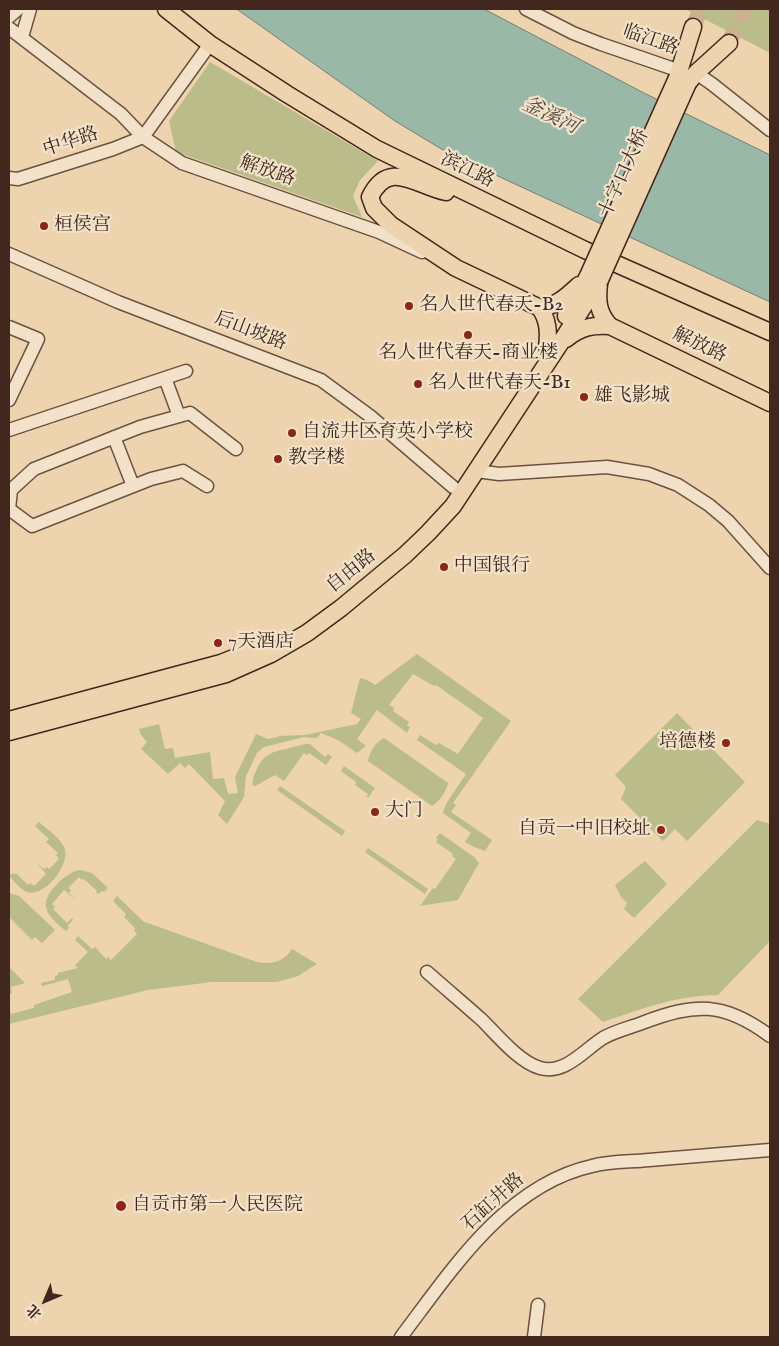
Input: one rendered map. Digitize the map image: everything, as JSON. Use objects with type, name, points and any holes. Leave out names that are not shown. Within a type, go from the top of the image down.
[{"type":"main road","name":"滨江路","points":[[166,9],[210,44],[287,94],[378,149],[585,250],[770,332]]},
{"type":"main road","name":"十字口大桥","points":[[593,279],[685,76],[693,27]]},
{"type":"main road","points":[[685,76],[729,43]]},
{"type":"main road","points":[[456,268],[391,225],[374,208],[370,197],[376,186],[384,178],[396,176],[441,190],[475,197]]},
{"type":"main road","name":"解放路","points":[[456,268],[540,308]]},
{"type":"main road","points":[[593,279],[598,308],[602,318],[610,326],[588,327],[577,330],[554,344],[548,336],[548,326],[540,308],[558,303],[593,279]]},
{"type":"main road","name":"自由路","points":[[9,732],[226,674],[272,654],[307,633],[405,555],[453,506],[477,470],[593,279]]},
{"type":"main road","points":[[731,315],[757,336],[770,343]]},
{"type":"main road","name":"解放路","points":[[610,326],[770,403]]},
{"type":"main road","name":"自由路","points":[[9,720],[221,663],[267,645],[308,620],[398,547],[422,525],[444,500],[554,344]]},
{"type":"main road","points":[[720,378],[770,390]]},
{"type":"street","points":[[9,17],[18,9]]},
{"type":"street","points":[[22,37],[30,9]]},
{"type":"street","name":"临江路","points":[[526,9],[573,33],[685,76],[712,84],[770,130]]},
{"type":"street","name":"解放路","points":[[9,28],[121,114],[143,137],[182,163],[379,232],[456,268]]},
{"type":"street","points":[[143,137],[210,44]]},
{"type":"street","name":"中华路","points":[[9,178],[18,179],[113,149],[143,137]]},
{"type":"street","name":"后山坡路","points":[[9,254],[118,302],[321,380],[370,416],[453,487]]},
{"type":"street","points":[[9,327],[38,340],[9,400]]},
{"type":"street","points":[[9,430],[186,371]]},
{"type":"street","points":[[165,378],[179,416]]},
{"type":"street","points":[[206,486],[183,471],[151,479],[32,526],[9,509],[11,490],[34,469],[140,426],[190,413],[236,449]]},
{"type":"street","points":[[114,437],[133,486]]},
{"type":"street","points":[[477,470],[499,474],[607,467],[649,474],[678,485],[709,505],[728,521],[770,568]]},
{"type":"street","points":[[428,972],[516,1053],[540,1068],[551,1070],[562,1067],[604,1038],[672,1012],[691,1009],[707,1009],[740,1016],[770,1036]]},
{"type":"street","name":"石缸井路","points":[[401,1337],[460,1260],[508,1210],[541,1185],[593,1165],[770,1150]]},
{"type":"street","points":[[534,1337],[538,1305]]},
{"type":"green space","points":[[685,9],[770,9],[770,53]]},
{"type":"green space","points":[[210,62],[378,161],[360,180],[353,196],[362,217],[176,152],[169,121]]},
{"type":"green space","points":[[417,654],[511,721],[453,803],[456,805],[451,812],[492,840],[485,851],[465,842],[471,833],[443,813],[446,804],[466,774],[417,740],[420,735],[436,745],[439,743],[458,754],[483,718],[436,685],[434,686],[413,674],[389,705],[394,708],[393,711],[409,722],[407,725],[410,727],[407,733],[377,710],[357,739],[366,746],[357,753],[338,740],[321,733],[317,738],[304,737],[264,747],[257,753],[246,776],[244,797],[227,824],[218,815],[225,801],[189,764],[185,768],[180,763],[168,774],[141,749],[147,742],[139,729],[159,724],[165,749],[173,748],[175,758],[210,752],[213,779],[224,778],[228,794],[238,793],[235,777],[256,734],[268,739],[280,736],[305,735],[357,724],[361,719],[351,713],[360,678],[375,685]]},
{"type":"green space","points":[[677,713],[745,782],[687,841],[675,829],[663,841],[621,799],[626,787],[615,775]]},
{"type":"green space","points":[[384,738],[448,783],[446,790],[435,804],[432,806],[368,761],[373,748]]},
{"type":"green space","points":[[310,744],[325,757],[328,754],[332,757],[326,765],[309,753],[307,755],[304,753],[284,781],[275,775],[253,786],[254,775],[259,765],[269,754]]},
{"type":"green space","points":[[344,766],[375,788],[368,798],[368,794],[355,785],[356,782],[341,771]]},
{"type":"green space","points":[[280,786],[345,831],[342,836],[277,790]]},
{"type":"green space","points":[[757,820],[770,824],[770,941],[718,995],[674,1000],[603,1022],[578,999]]},
{"type":"green space","points":[[39,822],[53,833],[64,847],[64,862],[55,878],[48,885],[41,890],[27,892],[9,876],[16,873],[28,885],[30,883],[34,886],[46,874],[37,863],[44,869],[47,867],[49,869],[59,859],[56,855],[58,853],[46,842],[49,839],[35,826]]},
{"type":"green space","points":[[440,833],[474,857],[479,863],[458,900],[420,906],[433,888],[435,889],[456,859],[452,856],[453,854],[436,842],[438,839],[436,838]]},
{"type":"green space","points":[[368,848],[428,889],[425,894],[365,852]]},
{"type":"green space","points":[[645,861],[667,884],[634,918],[624,909],[627,903],[621,897],[615,885]]},
{"type":"green space","points":[[80,870],[92,873],[108,888],[98,894],[84,879],[82,880],[79,877],[68,888],[71,890],[69,893],[76,900],[64,890],[52,904],[55,907],[53,909],[67,923],[72,918],[73,920],[68,925],[69,928],[66,931],[49,914],[46,902],[57,884],[69,874]]},
{"type":"green space","points":[[9,893],[19,896],[55,930],[42,943],[35,937],[32,940],[9,917]]},
{"type":"green space","points":[[117,896],[144,922],[257,962],[267,963],[281,960],[292,949],[317,964],[298,976],[277,982],[212,982],[148,990],[9,1024],[9,1007],[11,1014],[34,1008],[34,1005],[72,992],[68,979],[42,986],[41,983],[55,980],[55,976],[58,973],[78,968],[75,965],[88,952],[75,940],[78,936],[92,949],[95,947],[106,959],[108,957],[111,960],[137,934],[134,930],[135,928],[124,917],[126,914],[113,901]]},
{"type":"green space","points":[[9,967],[25,983],[11,987],[12,993],[9,994]]},
{"type":"water","name":"釜溪河","points":[[237,9],[484,9],[642,92],[770,155],[770,302],[448,153],[395,121]]},
{"type":"tunnel","points":[[693,27],[701,9]]},
{"type":"tunnel","points":[[729,43],[744,9]]},
{"type":"place","name":"桓侯宫","points":[[44,226]]},
{"type":"place","name":"名人世代春天-B2","points":[[409,306]]},
{"type":"place","name":"名人世代春天-商业楼","points":[[468,335]]},
{"type":"place","name":"名人世代春天-B1","points":[[418,384]]},
{"type":"place","name":"雄飞影城","points":[[584,397]]},
{"type":"place","name":"自流井区育英小学校","points":[[292,433]]},
{"type":"place","name":"教学楼","points":[[278,459]]},
{"type":"place","name":"中国银行","points":[[444,567]]},
{"type":"place","name":"7天酒店","points":[[218,643]]},
{"type":"place","name":"培德楼","points":[[726,743]]},
{"type":"place","name":"大门","points":[[375,812]]},
{"type":"place","name":"自贡一中旧校址","points":[[661,830]]},
{"type":"place","name":"自贡市第一人民医院","points":[[121,1206]]}]
